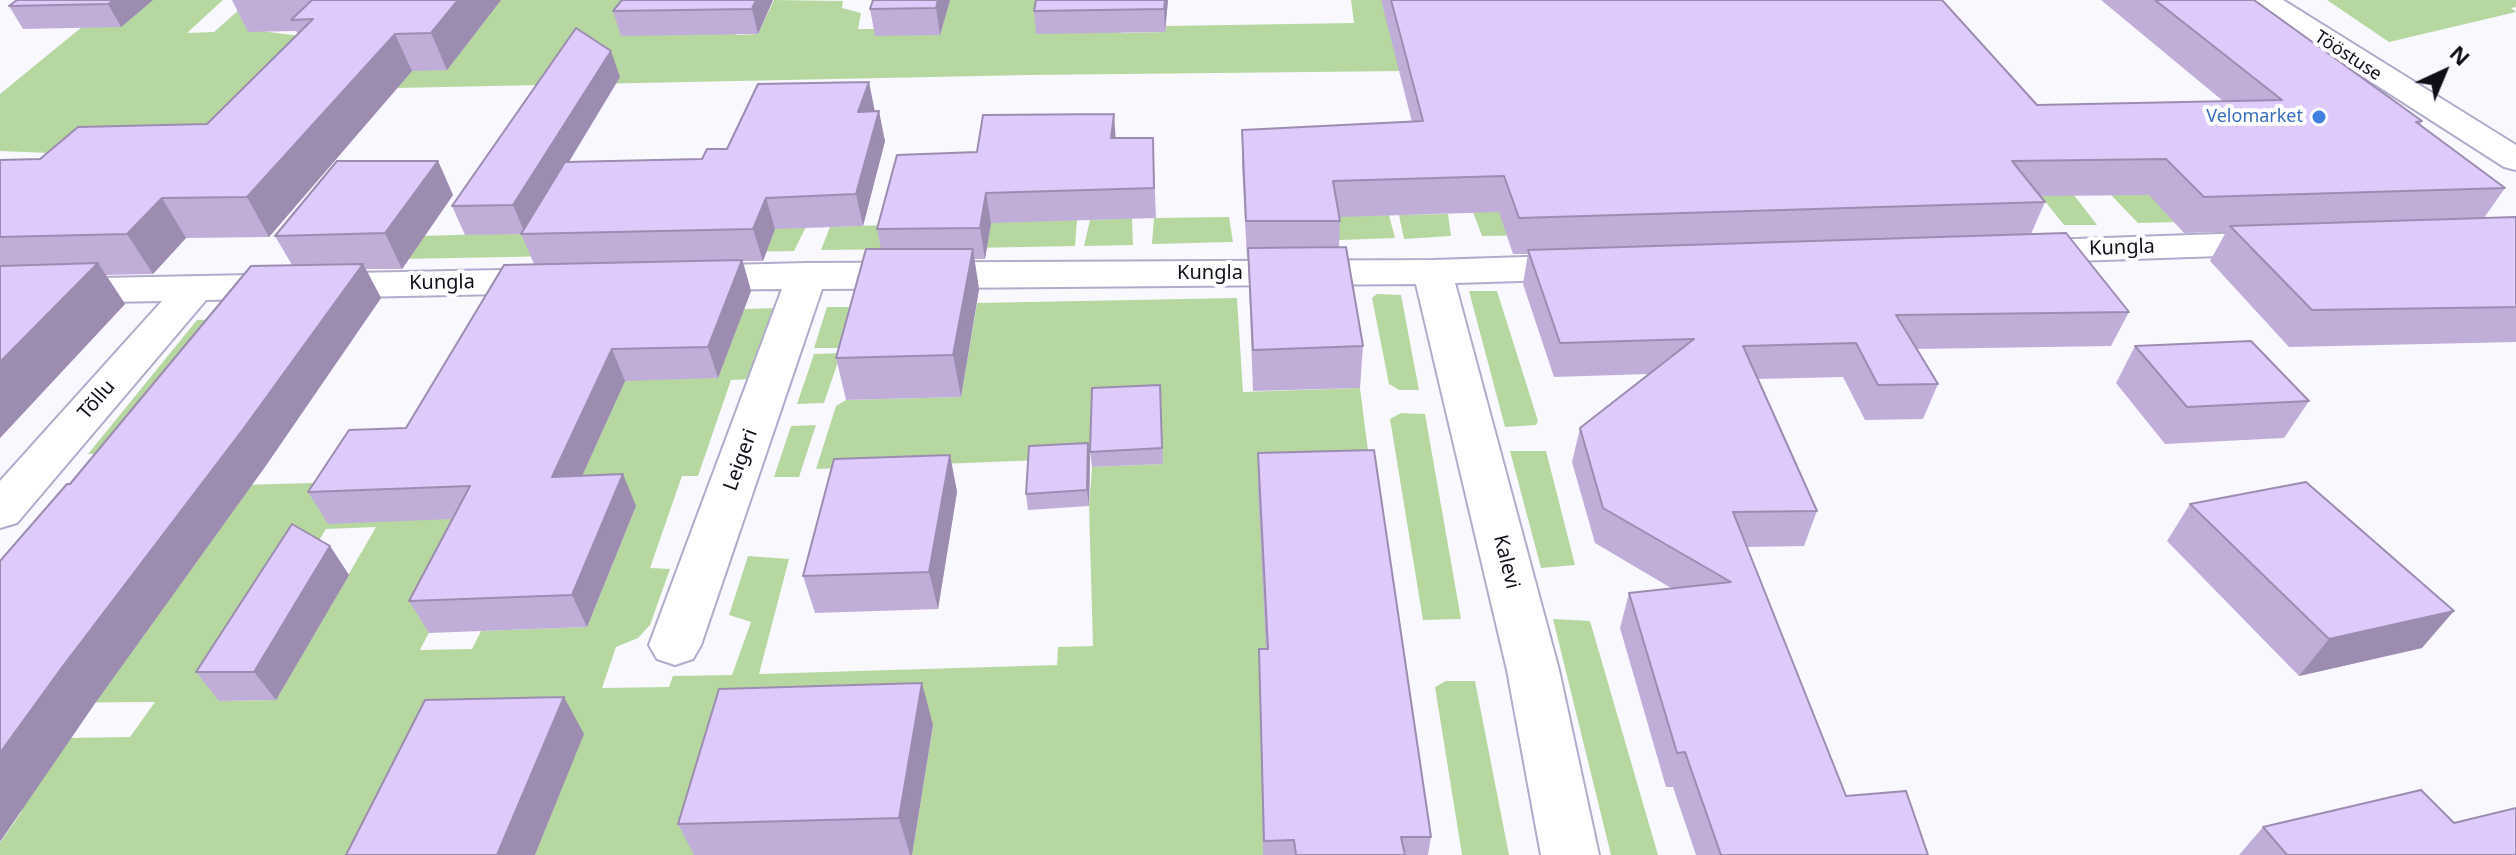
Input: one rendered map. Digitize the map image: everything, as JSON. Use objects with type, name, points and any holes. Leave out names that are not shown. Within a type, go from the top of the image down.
[{"type":"street","name":"Tööstuse","points":[[2263,0],[2516,160]]},
{"type":"street","name":"Kungla","points":[[1988,253],[2311,242]]},
{"type":"street","name":"Kungla","points":[[656,279],[807,275],[1433,272],[1628,266]]},
{"type":"street","name":"Kalevi","points":[[1433,272],[1533,670],[1570,855]]},
{"type":"street","name":"Leigeri","points":[[675,645],[807,275]]},
{"type":"street","name":"Kungla","points":[[0,292],[592,280]]},
{"type":"street","name":"Tõllu","points":[[0,511],[194,289]]},
{"type":"green space","points":[[115,0],[223,0],[187,33],[214,32],[250,0],[261,31],[308,37],[487,0],[668,0],[737,35],[758,34],[774,0],[843,1],[842,8],[861,13],[858,29],[901,29],[910,0],[1069,0],[1122,33],[1165,32],[1166,26],[1354,23],[1351,0],[1653,0],[1590,69],[1029,75],[298,90],[267,123],[74,154],[0,151],[0,94]]},
{"type":"green space","points":[[2327,0],[2516,0],[2516,7],[2511,8],[2516,12],[2389,42]]},
{"type":"green space","points":[[2195,194],[2221,221],[2138,223],[2111,195]]},
{"type":"green space","points":[[2040,195],[2074,195],[2097,225],[2064,225]]},
{"type":"green space","points":[[1543,209],[1552,235],[1482,236],[1473,212]]},
{"type":"green space","points":[[1448,214],[1451,236],[1404,239],[1399,215]]},
{"type":"green space","points":[[1389,215],[1395,238],[1313,241],[1309,217]]},
{"type":"green space","points":[[1229,217],[1233,242],[1152,244],[1154,218]]},
{"type":"green space","points":[[1132,218],[1133,245],[1084,246],[1090,220]]},
{"type":"green space","points":[[1077,220],[1075,246],[920,249],[926,223]]},
{"type":"green space","points":[[911,224],[906,249],[821,250],[830,227]]},
{"type":"green space","points":[[806,227],[794,251],[743,252],[753,228]]},
{"type":"green space","points":[[531,233],[560,256],[401,259],[417,236]]},
{"type":"green space","points":[[1469,291],[1497,291],[1538,421],[1536,425],[1505,427]]},
{"type":"green space","points":[[1377,294],[1401,295],[1419,390],[1399,390],[1389,384],[1372,298]]},
{"type":"green space","points":[[1237,298],[1243,392],[1360,388],[1388,608],[1263,855],[912,855],[933,726],[701,855],[535,855],[583,734],[392,855],[0,855],[0,843],[22,811],[0,812],[0,739],[130,737],[155,702],[0,703],[0,658],[172,487],[453,479],[744,309],[778,308],[753,379],[731,380],[698,476],[682,476],[650,568],[670,569],[650,625],[638,638],[616,647],[602,688],[669,687],[673,676],[732,675],[751,622],[729,615],[748,556],[789,559],[759,674],[1057,665],[1058,647],[1093,646],[1089,506],[1092,467],[1162,464],[1093,403],[1090,458],[816,469],[836,406],[846,400],[961,397],[977,303]],"holes":[[[636,506],[587,627],[481,631],[472,649],[420,650],[453,585]],[[376,527],[276,700],[220,701],[326,529]]]},
{"type":"green space","points":[[827,307],[858,307],[843,348],[814,348]]},
{"type":"green space","points":[[239,319],[130,453],[88,454],[197,320]]},
{"type":"green space","points":[[841,353],[824,403],[797,404],[814,354]]},
{"type":"green space","points":[[1401,413],[1425,414],[1461,619],[1423,620],[1390,419]]},
{"type":"green space","points":[[816,425],[799,477],[774,477],[791,426]]},
{"type":"green space","points":[[1510,451],[1546,451],[1575,565],[1541,568]]},
{"type":"green space","points":[[1553,619],[1590,621],[1658,855],[1611,855]]},
{"type":"green space","points":[[1446,681],[1475,681],[1509,855],[1462,855],[1435,687]]},
{"type":"building","points":[[17,0],[114,0],[108,4],[9,6]]},
{"type":"building","points":[[312,0],[458,0],[431,33],[395,34],[247,197],[162,198],[127,234],[0,237],[0,160],[40,159],[78,127],[207,124],[313,19],[291,20]]},
{"type":"building","points":[[622,0],[756,0],[752,9],[613,11]]},
{"type":"building","points":[[873,0],[938,0],[936,8],[870,9]]},
{"type":"building","points":[[1036,0],[1165,0],[1164,9],[1034,11]]},
{"type":"building","points":[[1391,0],[1942,0],[2037,105],[2282,100],[2155,0],[2254,0],[2422,121],[2416,122],[2505,188],[2204,197],[2166,159],[2012,161],[2045,202],[1519,218],[1504,176],[1333,181],[1340,221],[1246,221],[1242,130],[1423,121]]},
{"type":"building","points":[[576,28],[611,51],[513,205],[452,206]]},
{"type":"building","points":[[869,82],[858,112],[879,111],[856,194],[766,198],[753,229],[521,234],[565,162],[702,159],[707,149],[727,149],[758,84]]},
{"type":"building","points":[[1114,114],[1111,138],[1153,138],[1154,188],[986,193],[980,228],[877,229],[897,155],[977,152],[983,115]]},
{"type":"building","points":[[337,161],[438,161],[385,233],[275,236]]},
{"type":"building","points":[[2516,217],[2516,307],[2312,310],[2230,226]]},
{"type":"building","points":[[2066,233],[2129,312],[1896,315],[1938,384],[1878,385],[1856,343],[1743,346],[1817,511],[1733,512],[1846,796],[1906,791],[1928,855],[1721,855],[1685,752],[1677,753],[1629,593],[1731,582],[1603,508],[1580,428],[1694,339],[1560,343],[1528,250]]},
{"type":"building","points":[[1346,247],[1363,346],[1253,350],[1248,248]]},
{"type":"building","points":[[866,249],[973,249],[953,355],[836,358]]},
{"type":"building","points":[[742,260],[708,347],[612,349],[552,477],[623,474],[572,595],[409,601],[470,486],[308,492],[349,430],[406,428],[504,265]]},
{"type":"building","points":[[98,263],[0,362],[0,266]]},
{"type":"building","points":[[363,264],[0,753],[0,561],[70,484],[251,266]]},
{"type":"building","points":[[2251,341],[2309,401],[2187,407],[2135,346]]},
{"type":"building","points":[[1160,385],[1162,448],[1090,452],[1092,388]]},
{"type":"building","points":[[1088,443],[1087,490],[1026,494],[1029,446]]},
{"type":"building","points":[[1374,450],[1431,837],[1401,837],[1405,855],[1296,855],[1294,840],[1264,841],[1259,649],[1268,649],[1258,453]]},
{"type":"building","points":[[950,455],[929,572],[803,576],[834,459]]},
{"type":"building","points":[[2306,482],[2454,611],[2329,639],[2190,504]]},
{"type":"building","points":[[292,524],[330,546],[254,672],[196,672]]},
{"type":"building","points":[[922,683],[899,818],[678,824],[719,689]]},
{"type":"building","points":[[564,697],[497,855],[346,855],[425,700]]},
{"type":"building","points":[[2421,790],[2454,823],[2516,808],[2516,855],[2287,855],[2263,827]]},
{"type":"place","name":"Velomarket","points":[[2319,117]]}]
